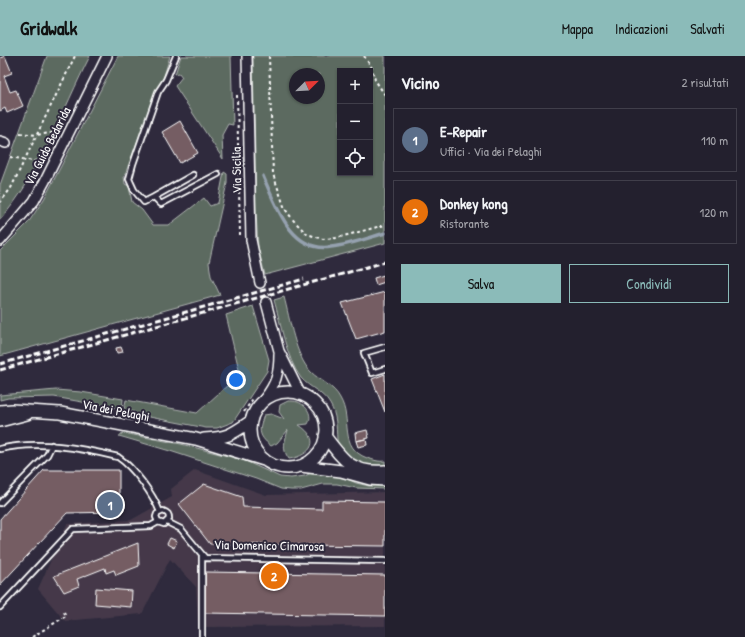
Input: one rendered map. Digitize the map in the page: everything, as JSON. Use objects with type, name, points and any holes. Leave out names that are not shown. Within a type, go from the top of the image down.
[{"type":"street","name":"Via Guido Bedarida","points":[[0,241],[34,201],[46,181],[107,56]]},
{"type":"street","name":"Via Sicilia","points":[[247,56],[251,240],[260,283]]},
{"type":"street","points":[[266,302],[279,351],[301,395]]},
{"type":"street","points":[[260,397],[283,392],[301,395],[308,398],[321,411],[325,423],[325,436],[320,451],[310,461],[295,468],[281,468],[264,460],[256,452],[251,442],[247,417],[254,412],[260,397],[272,390],[278,372],[279,351]]},
{"type":"street","name":"Via dei Pelaghi","points":[[0,411],[12,410],[60,413],[196,439],[264,460]]},
{"type":"street","name":"Via dei Pelaghi","points":[[0,421],[31,412]]},
{"type":"street","name":"Via dei Pelaghi","points":[[196,439],[217,438],[230,435],[247,417]]},
{"type":"street","points":[[325,436],[340,456],[351,465],[365,470],[385,471]]},
{"type":"street","points":[[301,466],[341,471],[370,480],[385,480]]},
{"type":"lane","points":[[176,56],[166,80],[158,92],[129,179],[134,190],[144,202],[193,175]]},
{"type":"lane","points":[[154,197],[161,204],[218,174]]},
{"type":"lane","points":[[385,347],[364,353],[372,373],[385,368]]},
{"type":"lane","points":[[0,503],[47,455],[52,445]]},
{"type":"lane","name":"Via Domenico Cimarosa","points":[[0,449],[9,447],[52,445],[65,446],[118,457],[125,462],[155,499],[160,512],[167,512],[169,515],[167,522],[181,529],[205,558],[251,560],[385,561]]},
{"type":"lane","points":[[158,522],[156,517],[160,512]]},
{"type":"lane","points":[[0,607],[73,529],[151,526],[158,522],[161,524],[167,522]]},
{"type":"lane","points":[[202,556],[202,637]]},
{"type":"path","points":[[0,203],[10,188],[25,159],[75,56]]},
{"type":"path","points":[[269,56],[272,174],[285,209],[294,222],[307,234],[323,239],[336,238],[385,225]]},
{"type":"path","points":[[364,56],[372,68],[375,80],[385,95]]},
{"type":"path","points":[[20,133],[36,135],[58,132],[61,126]]},
{"type":"path","points":[[10,157],[44,160]]},
{"type":"path","points":[[247,417],[260,397]]},
{"type":"path","points":[[32,637],[66,616],[64,612]]},
{"type":"shaded area","points":[[195,470],[266,495],[385,492],[385,626],[198,627],[196,587],[170,559],[142,614],[65,621],[38,589],[67,524],[131,520],[172,497],[171,489]]},
{"type":"green space","points":[[47,56],[90,56],[39,162],[14,202],[0,220],[0,185]]},
{"type":"green space","points":[[118,56],[170,56],[164,76],[157,90],[124,177],[125,184],[129,186],[132,202],[142,210],[153,225],[169,225],[204,198],[210,206],[218,203],[224,172],[227,174],[227,183],[209,263],[211,276],[220,295],[0,356],[0,251],[28,223],[44,199]]},
{"type":"green space","points":[[181,56],[231,56],[233,125],[228,124],[222,135],[223,159],[175,86],[182,77],[179,73],[175,74]]},
{"type":"green space","points":[[253,56],[385,56],[385,243],[265,275],[258,247]]},
{"type":"green space","points":[[284,297],[297,347],[305,365],[311,372],[331,387],[340,398],[344,406],[349,440],[352,447],[358,453],[367,458],[385,461],[385,469],[358,463],[348,456],[338,444],[335,417],[330,404],[324,396],[301,378],[291,361],[274,300]]},
{"type":"green space","points":[[253,306],[269,360],[267,371],[233,422],[217,428],[206,428],[134,414],[134,412],[124,410],[126,400],[197,413],[240,374],[226,315]]},
{"type":"green space","points":[[56,390],[81,392],[123,399],[122,409],[54,397],[8,398],[0,400],[0,395]]},
{"type":"green space","points":[[288,401],[298,402],[308,411],[310,417],[308,424],[299,425],[306,430],[312,441],[309,450],[304,454],[289,459],[284,448],[288,430],[277,443],[271,446],[266,442],[260,432],[264,415],[271,414],[284,419],[279,412],[280,405]]},
{"type":"green space","points":[[123,433],[181,444],[243,460],[280,477],[291,478],[305,476],[311,473],[333,474],[356,483],[369,486],[385,486],[385,489],[356,488],[337,484],[323,484],[301,490],[281,489],[256,479],[119,436]]},
{"type":"building","points":[[5,56],[12,73],[4,76],[10,92],[16,90],[23,106],[7,113],[5,108],[0,111],[0,58]]},
{"type":"building","points":[[180,121],[198,153],[180,163],[162,132]]},
{"type":"building","points":[[384,275],[385,282],[376,285],[374,278]]},
{"type":"building","points":[[385,292],[385,331],[356,339],[342,303]]},
{"type":"building","points":[[121,347],[123,352],[117,353],[116,348]]},
{"type":"building","points":[[385,374],[385,412],[372,379]]},
{"type":"building","points":[[367,430],[369,438],[356,441],[355,433]]},
{"type":"building","points":[[366,439],[367,445],[358,447],[356,441]]},
{"type":"building","points":[[44,470],[119,470],[119,512],[67,513],[0,585],[0,519]]},
{"type":"building","points":[[204,484],[242,497],[243,507],[322,509],[322,501],[385,502],[385,546],[210,544],[179,504]]},
{"type":"building","points":[[170,538],[177,541],[174,548],[167,544]]},
{"type":"building","points":[[138,543],[139,566],[116,575],[114,570],[106,573],[105,568],[77,579],[79,586],[64,592],[54,576]]},
{"type":"building","points":[[205,572],[385,575],[385,616],[204,613]]},
{"type":"building","points":[[96,588],[132,591],[131,607],[95,604]]},
{"type":"waterway","points":[[263,176],[273,201],[287,225],[295,235],[305,243],[317,247],[331,247],[352,243],[385,233]]},
{"type":"tunnel","points":[[260,283],[266,302]]},
{"type":"railway","points":[[0,370],[385,262]]},
{"type":"railway","points":[[0,364],[304,279]]},
{"type":"place","name":"E-Repair","points":[[110,505]]},
{"type":"place","name":"Donkey kong","points":[[274,576]]}]
